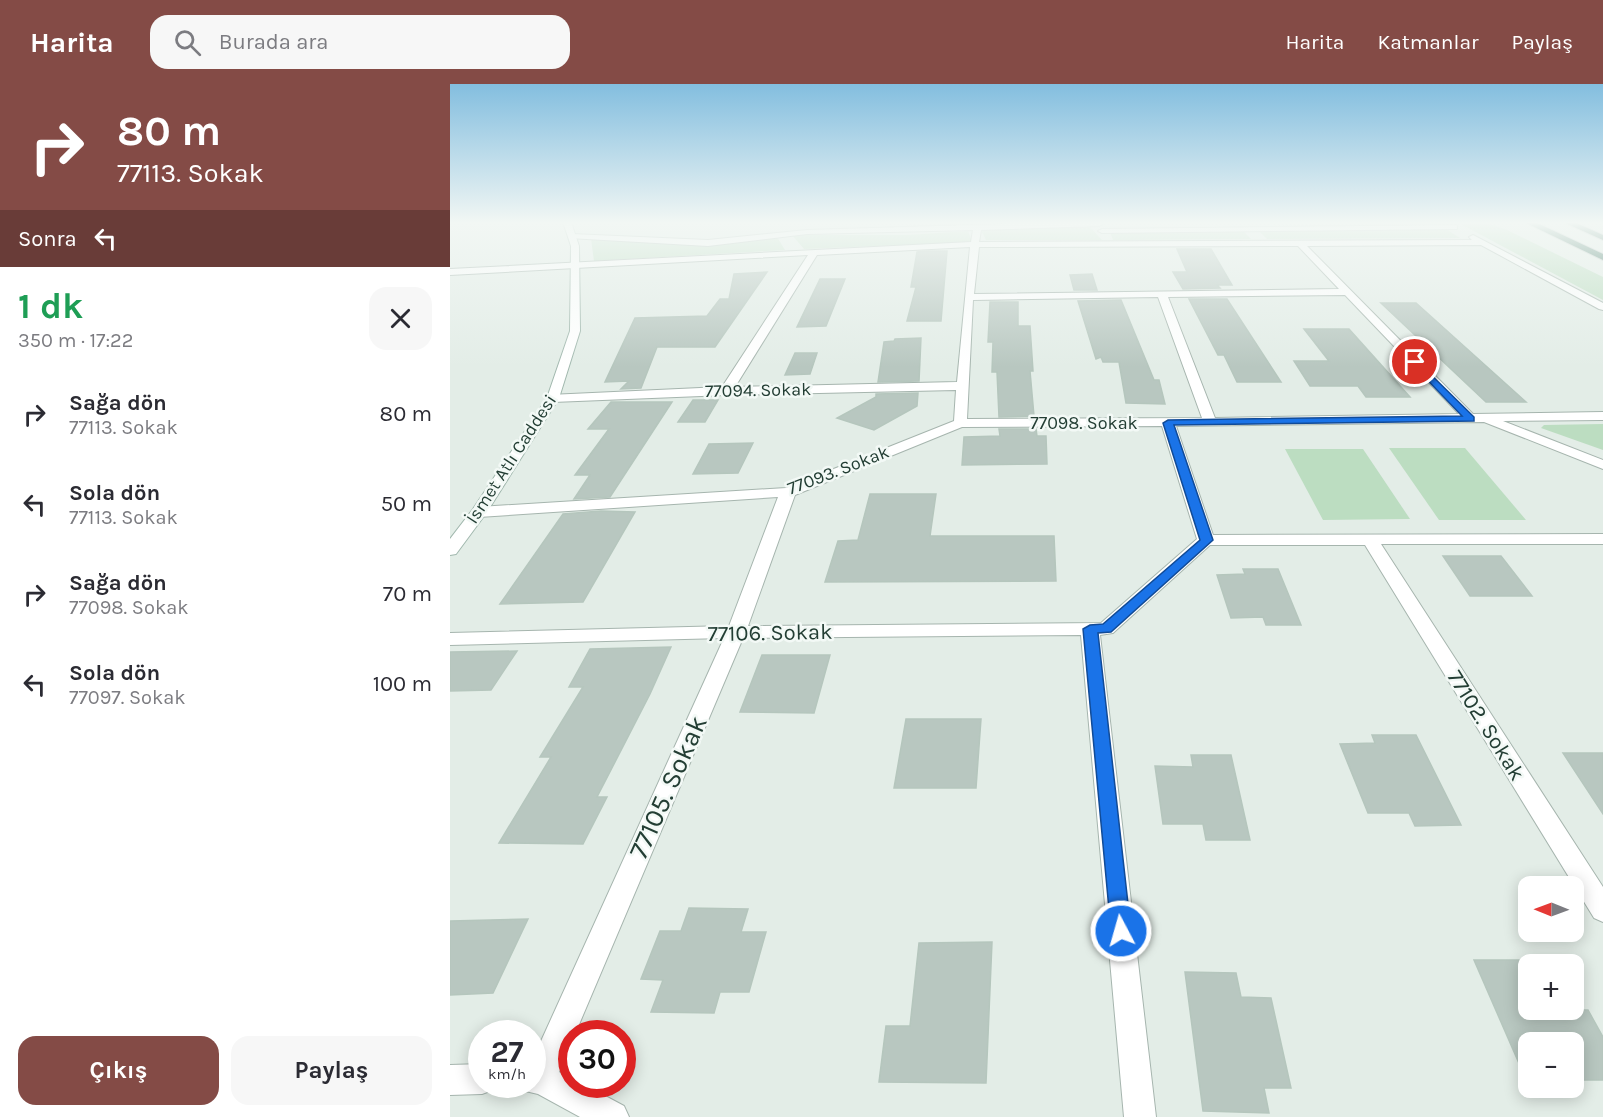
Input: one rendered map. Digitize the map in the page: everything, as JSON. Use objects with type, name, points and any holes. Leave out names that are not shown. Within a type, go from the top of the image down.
[{"type":"street","points":[[450,272],[482,270]]},
{"type":"street","name":"İsmet Atlı Caddesi","points":[[450,550],[480,512],[553,398],[575,331],[574,270]]},
{"type":"street","points":[[726,391],[803,270]]},
{"type":"street","points":[[960,423],[972,270]]},
{"type":"street","points":[[1326,270],[1476,418],[1600,463]]},
{"type":"street","points":[[1535,270],[1603,307]]},
{"type":"street","points":[[969,297],[1347,292]]},
{"type":"street","points":[[1162,294],[1210,422]]},
{"type":"street","name":"77094. Sokak","points":[[553,398],[726,391],[963,386]]},
{"type":"street","name":"77098. Sokak","points":[[960,423],[1168,423],[1603,416]]},
{"type":"street","name":"77093. Sokak","points":[[480,512],[788,492],[960,423]]},
{"type":"street","points":[[1168,423],[1206,540]]},
{"type":"street","name":"77105. Sokak","points":[[546,1057],[736,632],[788,492]]},
{"type":"street","points":[[1140,1117],[1090,629],[1106,628],[1206,540],[1603,539]]},
{"type":"street","name":"77102. Sokak","points":[[1370,540],[1603,910]]},
{"type":"street","name":"77106. Sokak","points":[[450,639],[736,632],[1090,629]]},
{"type":"street","points":[[450,1080],[468,1079]]},
{"type":"street","points":[[546,1084],[613,1117]]},
{"type":"green space","points":[[1547,270],[1589,270],[1603,277],[1603,300]]},
{"type":"green space","points":[[1603,424],[1603,450],[1541,428],[1544,425]]},
{"type":"green space","points":[[1389,448],[1465,448],[1526,520],[1439,520]]},
{"type":"green space","points":[[1285,449],[1363,449],[1410,519],[1323,520]]},
{"type":"building","points":[[914,270],[945,270],[941,321],[907,321],[916,287],[911,287]]},
{"type":"building","points":[[1186,270],[1223,270],[1232,285],[1217,285],[1220,288],[1183,289],[1173,272],[1187,272]]},
{"type":"building","points":[[767,272],[715,347],[657,347],[641,388],[621,389],[629,381],[605,382],[635,318],[707,316],[720,299],[729,299],[734,274]]},
{"type":"building","points":[[1092,274],[1097,290],[1074,290],[1070,275]]},
{"type":"building","points":[[820,279],[845,279],[826,326],[797,327]]},
{"type":"building","points":[[1189,299],[1227,299],[1281,382],[1237,382],[1224,355],[1218,355]]},
{"type":"building","points":[[1121,300],[1154,380],[1159,380],[1165,404],[1126,403],[1119,362],[1103,362],[1101,357],[1096,359],[1078,301]]},
{"type":"building","points":[[990,302],[1018,302],[1018,326],[1030,326],[1033,371],[1030,371],[1034,416],[999,417],[997,372],[992,372],[993,342],[988,342]]},
{"type":"building","points":[[1381,303],[1416,303],[1526,402],[1486,402]]},
{"type":"building","points":[[1304,329],[1349,329],[1410,397],[1366,397],[1358,386],[1310,386],[1294,361],[1329,361]]},
{"type":"building","points":[[921,338],[919,381],[878,382],[884,342],[895,339]]},
{"type":"building","points":[[795,353],[817,353],[810,374],[785,375]]},
{"type":"building","points":[[918,393],[917,406],[874,430],[837,418],[876,397],[876,394]]},
{"type":"building","points":[[693,400],[718,400],[705,422],[678,422]]},
{"type":"building","points":[[611,402],[672,402],[610,497],[574,499],[590,475],[575,475],[609,429],[588,429]]},
{"type":"building","points":[[999,429],[1036,429],[1037,436],[1046,436],[1047,464],[962,465],[964,437],[1000,436]]},
{"type":"building","points":[[753,443],[738,473],[693,474],[709,444]]},
{"type":"building","points":[[870,494],[936,494],[930,536],[1054,536],[1056,581],[825,582],[838,541],[858,540]]},
{"type":"building","points":[[601,511],[635,512],[583,602],[500,604],[563,514]]},
{"type":"building","points":[[1443,556],[1501,556],[1532,596],[1470,596]]},
{"type":"building","points":[[1243,569],[1278,569],[1301,625],[1266,625],[1263,617],[1231,618],[1217,575],[1245,574]]},
{"type":"building","points":[[671,647],[650,694],[597,797],[607,797],[583,844],[499,843],[551,757],[540,757],[583,687],[569,687],[590,649]]},
{"type":"building","points":[[517,651],[491,690],[450,691],[450,652]]},
{"type":"building","points":[[762,655],[830,655],[814,713],[740,712]]},
{"type":"building","points":[[906,719],[981,719],[976,788],[894,788]]},
{"type":"building","points":[[1372,735],[1416,735],[1461,825],[1415,826],[1409,813],[1368,813],[1340,744],[1375,743]]},
{"type":"building","points":[[1563,753],[1603,753],[1603,814]]},
{"type":"building","points":[[1191,755],[1231,755],[1250,840],[1206,840],[1203,824],[1163,824],[1155,766],[1193,767]]},
{"type":"building","points":[[689,908],[748,909],[741,932],[766,932],[749,992],[720,992],[714,1013],[651,1012],[663,980],[641,979],[660,931],[681,931]]},
{"type":"building","points":[[528,919],[493,993],[450,995],[450,921]]},
{"type":"building","points":[[992,942],[986,1083],[879,1082],[886,1026],[910,1026],[919,943]]},
{"type":"building","points":[[1474,960],[1518,960],[1518,1020],[1584,1020],[1584,1010],[1588,1010],[1603,1037],[1603,1080],[1584,1080],[1584,1032],[1518,1032],[1518,1061]]},
{"type":"building","points":[[1185,972],[1236,973],[1241,997],[1271,998],[1291,1088],[1264,1088],[1269,1113],[1203,1111]]},
{"type":"route","points":[[1121,931],[1090,629],[1106,628],[1206,540],[1168,423],[1471,419],[1415,362]]}]
